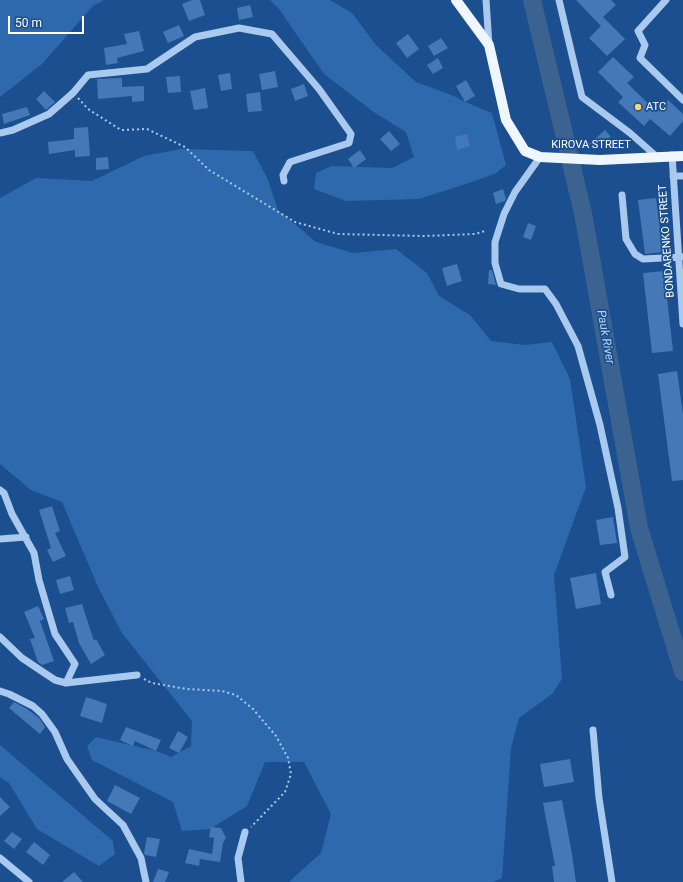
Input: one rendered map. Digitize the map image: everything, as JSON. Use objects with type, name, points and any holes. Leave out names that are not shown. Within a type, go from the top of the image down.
[{"type":"main road","name":"KIROVA STREET","points":[[456,0],[489,45],[506,120],[525,151],[540,157],[600,160],[672,155],[683,156]]},
{"type":"street","points":[[486,0],[489,45]]},
{"type":"street","points":[[559,0],[582,97],[630,133],[656,156]]},
{"type":"street","points":[[666,0],[638,31],[645,45],[640,58],[683,100]]},
{"type":"street","points":[[0,133],[13,130],[49,114],[73,93],[88,75],[147,69],[195,37],[240,28],[272,34],[319,89],[351,134],[349,142],[290,162],[283,175],[284,181]]},
{"type":"street","name":"BONDARENKO STREET","points":[[672,155],[681,257],[683,324]]},
{"type":"street","points":[[540,157],[515,192],[504,214],[495,242],[495,263],[502,284],[519,290],[545,289],[556,304],[578,346],[600,424],[618,508],[625,557],[605,572],[611,596]]},
{"type":"street","points":[[673,176],[683,176]]},
{"type":"street","points":[[622,195],[626,239],[634,254],[643,259],[681,257]]},
{"type":"street","points":[[0,490],[4,493],[12,514],[34,553],[39,580],[55,634],[75,664],[66,683]]},
{"type":"street","points":[[0,539],[26,537]]},
{"type":"street","points":[[0,637],[22,658],[56,680],[66,683],[137,675]]},
{"type":"street","points":[[0,691],[33,706],[42,714],[55,732],[67,759],[95,799],[123,825],[141,858],[146,882]]},
{"type":"street","points":[[593,730],[599,798],[612,882]]},
{"type":"street","points":[[241,882],[238,858],[245,832]]},
{"type":"street","points":[[0,858],[29,882]]},
{"type":"path","points":[[73,93],[88,109],[120,130],[147,129],[185,147],[209,170],[296,222],[338,234],[424,236],[474,234],[485,231]]},
{"type":"path","points":[[137,675],[152,683],[187,689],[222,691],[236,695],[253,709],[276,736],[288,758],[291,774],[285,792],[245,832]]},
{"type":"shaded area","points":[[0,0],[104,0],[93,6],[42,64],[0,97]]},
{"type":"shaded area","points":[[270,0],[330,0],[352,13],[376,45],[416,82],[454,96],[492,113],[506,165],[496,173],[419,199],[346,201],[314,189],[316,173],[332,166],[392,168],[414,157],[406,132],[375,113],[324,74],[279,9]]},
{"type":"shaded area","points":[[181,149],[253,151],[268,180],[278,210],[316,242],[353,253],[396,249],[427,273],[439,296],[470,315],[491,341],[524,345],[552,342],[570,379],[586,487],[554,575],[562,679],[552,694],[519,718],[511,748],[502,878],[493,882],[290,882],[321,853],[331,814],[304,762],[265,762],[247,806],[210,829],[182,831],[173,802],[92,760],[87,746],[96,737],[156,751],[171,757],[191,746],[192,721],[122,633],[99,589],[62,502],[31,490],[0,464],[0,198],[36,178],[92,181],[144,156]]},
{"type":"shaded area","points":[[0,745],[113,841],[115,854],[99,866],[37,829],[9,783],[0,777]]},
{"type":"building","points":[[192,0],[200,0],[205,15],[189,21],[182,4]]},
{"type":"building","points":[[576,0],[611,0],[616,5],[603,17],[625,39],[607,56],[589,38],[601,26]]},
{"type":"building","points":[[250,5],[253,17],[239,20],[237,8]]},
{"type":"building","points":[[179,25],[184,36],[168,43],[163,32]]},
{"type":"building","points":[[139,31],[144,51],[117,58],[118,63],[106,65],[104,48],[127,44],[124,34]]},
{"type":"building","points":[[408,34],[419,49],[407,58],[396,43]]},
{"type":"building","points":[[441,38],[448,48],[434,56],[428,46]]},
{"type":"building","points":[[613,57],[634,77],[627,83],[657,112],[668,100],[683,114],[683,121],[670,136],[650,119],[644,126],[618,102],[623,97],[598,72]]},
{"type":"building","points":[[438,58],[443,68],[433,74],[427,65]]},
{"type":"building","points":[[275,71],[278,87],[262,90],[259,74]]},
{"type":"building","points":[[230,73],[232,89],[221,91],[218,75]]},
{"type":"building","points":[[180,76],[181,92],[168,93],[166,77]]},
{"type":"building","points":[[122,78],[122,87],[144,86],[144,101],[132,102],[132,96],[98,99],[97,79]]},
{"type":"building","points":[[466,80],[475,96],[465,102],[456,86]]},
{"type":"building","points":[[304,84],[308,96],[295,101],[291,89]]},
{"type":"building","points":[[205,88],[208,108],[194,110],[190,91]]},
{"type":"building","points":[[44,91],[55,102],[46,110],[36,99]]},
{"type":"building","points":[[260,92],[262,111],[248,112],[246,94]]},
{"type":"building","points":[[27,107],[30,115],[4,124],[2,114]]},
{"type":"building","points":[[88,127],[90,156],[75,157],[75,150],[49,154],[48,142],[74,139],[74,128]]},
{"type":"building","points":[[605,130],[611,137],[588,145]]},
{"type":"building","points":[[389,131],[400,144],[391,151],[380,139]]},
{"type":"building","points":[[467,134],[470,146],[457,150],[455,137]]},
{"type":"building","points":[[360,150],[366,159],[354,168],[348,159]]},
{"type":"building","points":[[108,157],[109,169],[96,170],[96,158]]},
{"type":"building","points":[[503,189],[506,199],[505,201],[496,204],[493,193]]},
{"type":"building","points":[[656,198],[663,252],[645,254],[638,200]]},
{"type":"building","points":[[528,223],[536,226],[531,240],[523,237]]},
{"type":"building","points":[[457,264],[462,281],[447,286],[442,268]]},
{"type":"building","points":[[489,270],[492,270],[496,285],[488,284]]},
{"type":"building","points":[[664,271],[673,351],[652,353],[643,273]]},
{"type":"building","points":[[677,371],[683,414],[683,480],[672,481],[658,374]]},
{"type":"building","points":[[52,506],[60,531],[55,533],[66,556],[53,562],[47,550],[51,548],[39,510]]},
{"type":"building","points":[[613,517],[617,543],[600,545],[596,520]]},
{"type":"building","points":[[596,573],[601,604],[576,609],[570,578]]},
{"type":"building","points":[[70,576],[74,590],[60,594],[56,580]]},
{"type":"building","points":[[82,604],[94,641],[96,639],[105,655],[91,664],[79,643],[73,622],[69,623],[65,608]]},
{"type":"building","points":[[38,606],[44,619],[40,621],[54,661],[42,665],[38,662],[30,639],[35,638],[24,612]]},
{"type":"building","points":[[86,697],[107,704],[102,723],[80,716]]},
{"type":"building","points":[[14,702],[39,718],[45,727],[40,734],[9,708]]},
{"type":"building","points":[[126,727],[161,740],[156,751],[135,741],[133,746],[120,740]]},
{"type":"building","points":[[178,731],[188,737],[179,753],[169,748]]},
{"type":"building","points":[[570,759],[574,782],[544,787],[540,764]]},
{"type":"building","points":[[115,785],[140,798],[131,814],[107,801]]},
{"type":"building","points":[[0,797],[10,807],[0,816]]},
{"type":"building","points":[[562,800],[576,882],[554,882],[552,866],[555,866],[543,803]]},
{"type":"building","points":[[211,827],[221,828],[226,838],[223,843],[220,862],[200,859],[199,866],[185,863],[189,849],[212,854],[214,838],[209,837]]},
{"type":"building","points":[[12,832],[22,839],[14,849],[4,841]]},
{"type":"building","points":[[147,837],[160,839],[156,857],[145,855],[144,853]]},
{"type":"building","points":[[34,842],[50,855],[43,865],[26,852]]},
{"type":"building","points":[[158,869],[169,872],[165,882],[153,882]]},
{"type":"building","points":[[74,872],[83,882],[62,882]]},
{"type":"waterway","name":"Pauk River","points":[[532,0],[583,213],[639,528],[683,672]]},
{"type":"place","name":"АТС","points":[[638,107]]}]
